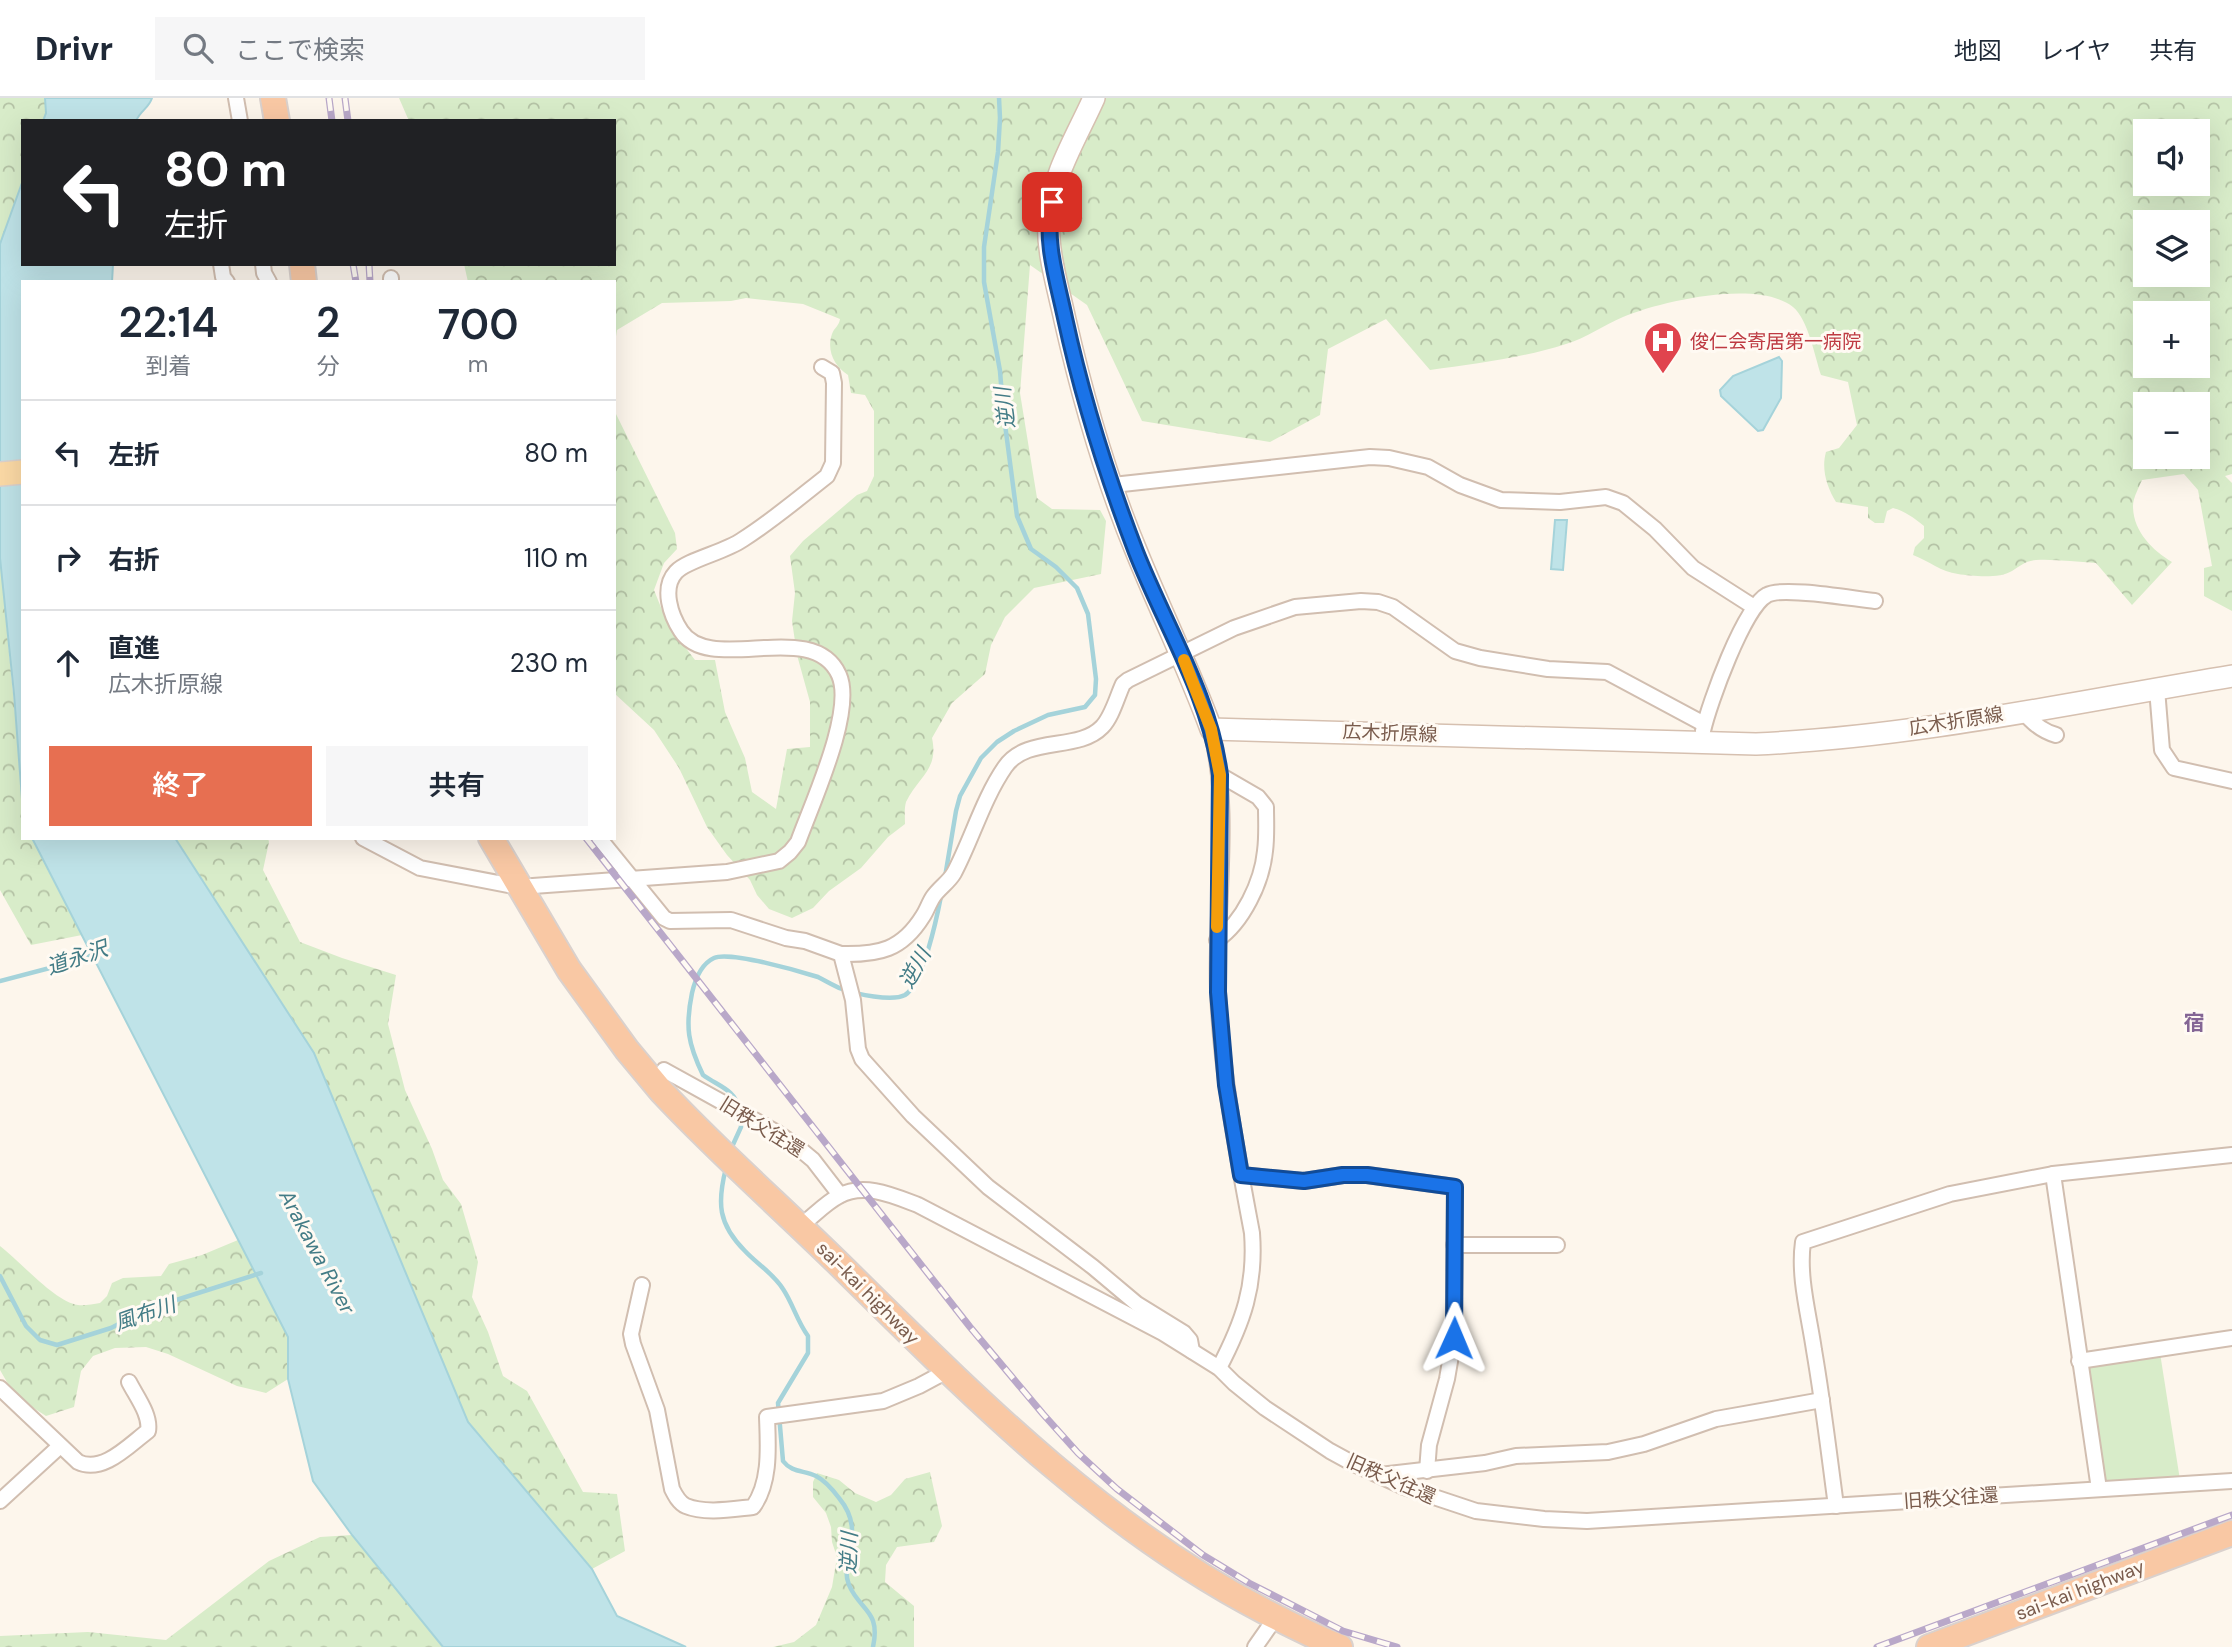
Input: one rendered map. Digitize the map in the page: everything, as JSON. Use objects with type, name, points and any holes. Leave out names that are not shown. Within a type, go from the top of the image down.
[{"type":"highway","points":[[273,98],[277,119]]},
{"type":"highway","name":"sai-kai highway","points":[[492,840],[569,970],[627,1050],[678,1109],[947,1371],[1130,1537],[1179,1562],[1230,1594],[1340,1647]]},
{"type":"highway","name":"sai-kai highway","points":[[1929,1647],[2232,1533]]},
{"type":"main road","points":[[1094,98],[1054,188],[1049,217],[1050,244],[1078,376],[1113,485],[1136,552],[1211,729]]},
{"type":"main road","points":[[0,474],[21,472]]},
{"type":"main road","name":"広木折原線","points":[[1211,729],[1702,733],[1756,744],[1819,741],[1878,734],[2232,676]]},
{"type":"street","points":[[236,98],[240,119]]},
{"type":"street","points":[[367,840],[420,868],[519,887],[727,872],[779,861],[790,852],[798,842],[841,722],[843,688],[838,673],[829,660],[813,650],[705,649],[688,642],[676,623],[669,601],[669,584],[675,572],[742,541],[827,476],[833,463],[834,383],[832,373],[822,368]]},
{"type":"street","points":[[1113,485],[1370,457],[1389,458],[1428,467],[1460,485],[1500,500],[1560,502],[1606,497],[1623,503],[1656,528],[1693,568],[1754,607]]},
{"type":"street","points":[[601,840],[664,918],[670,921],[731,920],[841,954],[884,951],[905,939],[934,896],[953,876],[985,804],[1006,765],[1016,756],[1033,748],[1096,732],[1103,726],[1123,684],[1234,628],[1295,607],[1378,602],[1393,607],[1455,651],[1480,658],[1548,669],[1607,672],[1702,733],[1733,647],[1754,607],[1767,594],[1784,592],[1875,601]]},
{"type":"street","points":[[2158,689],[2162,750],[2174,768],[2232,781]]},
{"type":"street","points":[[2023,711],[2038,727],[2056,734]]},
{"type":"street","points":[[1211,729],[1220,775],[1218,992],[1226,1085],[1252,1233],[1253,1275],[1247,1304],[1219,1368]]},
{"type":"street","points":[[1217,940],[1228,932],[1256,886],[1263,861],[1266,807],[1258,797],[1220,775]]},
{"type":"street","points":[[841,954],[853,1000],[858,1049],[862,1059],[913,1116],[988,1187],[1093,1267],[1136,1304],[1184,1332],[1190,1340],[1192,1351]]},
{"type":"street","name":"旧秩父往還","points":[[664,1070],[795,1145],[813,1160],[840,1195],[881,1191],[918,1205],[1133,1317],[1192,1351],[1219,1368],[1234,1383],[1286,1422],[1330,1451],[1414,1491],[1476,1511],[1587,1521],[2232,1481]]},
{"type":"street","points":[[1836,1506],[1804,1283],[1801,1255],[1803,1242],[1950,1194],[2053,1174],[2232,1155]]},
{"type":"street","points":[[2053,1174],[2099,1489]]},
{"type":"street","points":[[1241,1175],[1304,1181],[1343,1175],[1367,1175],[1455,1187],[1451,1359],[1429,1445],[1427,1471]]},
{"type":"street","points":[[800,1226],[840,1195]]},
{"type":"street","points":[[1454,1245],[1557,1245]]},
{"type":"street","points":[[642,1285],[631,1334],[657,1410],[672,1489],[677,1499],[685,1506],[723,1510],[753,1507],[758,1500],[769,1461],[767,1417],[883,1401],[947,1371]]},
{"type":"street","points":[[2079,1361],[2232,1338]]},
{"type":"street","points":[[0,1388],[78,1462],[96,1466],[106,1462],[148,1431],[146,1415],[129,1382]]},
{"type":"street","points":[[1379,1475],[1427,1471],[1516,1456],[1608,1452],[1644,1444],[1716,1419],[1822,1399]]},
{"type":"street","points":[[0,1501],[60,1446]]},
{"type":"street","points":[[1255,1647],[1276,1617]]},
{"type":"green space","points":[[0,98],[45,98],[44,119],[21,119],[21,186],[0,244]]},
{"type":"green space","points":[[399,98],[2232,98],[2232,474],[2225,476],[2232,483],[2232,611],[2204,596],[2204,568],[2212,566],[2198,490],[2184,474],[2142,480],[2136,493],[2134,515],[2140,532],[2157,552],[2172,562],[2132,605],[2096,563],[2036,560],[2007,574],[1978,576],[1946,571],[1913,555],[1915,547],[1924,538],[1924,526],[1917,520],[1893,508],[1887,511],[1884,523],[1875,523],[1868,518],[1868,507],[1836,502],[1828,484],[1825,458],[1826,452],[1839,448],[1857,425],[1848,382],[1821,375],[1803,320],[1793,307],[1777,299],[1757,294],[1734,294],[1685,299],[1623,317],[1581,338],[1549,349],[1430,370],[1386,319],[1328,349],[1320,415],[1270,442],[1142,421],[1087,305],[1030,265],[1020,393],[1037,498],[1052,509],[1100,510],[1106,521],[1101,574],[1034,588],[1005,617],[991,645],[985,674],[952,703],[932,738],[933,758],[906,802],[905,824],[888,837],[861,868],[829,891],[813,908],[792,918],[769,909],[757,895],[750,880],[727,855],[707,827],[679,768],[654,730],[616,695],[616,414],[675,533],[677,549],[664,563],[654,590],[668,625],[695,660],[715,660],[725,712],[745,758],[752,792],[776,809],[787,749],[810,747],[810,702],[797,655],[792,621],[795,593],[790,556],[803,541],[857,495],[867,491],[874,476],[874,411],[865,395],[851,393],[848,375],[839,368],[831,352],[830,340],[840,319],[803,304],[746,298],[731,301],[662,303],[617,330],[616,336],[616,280],[468,280],[464,266],[616,266],[616,119],[408,119]]},
{"type":"green space","points":[[0,558],[21,776],[21,840],[33,840],[82,935],[31,945],[0,890]]},
{"type":"green space","points":[[176,840],[268,840],[263,870],[300,942],[396,975],[388,1024],[405,1090],[443,1180],[461,1204],[478,1262],[472,1297],[488,1332],[503,1376],[527,1391],[583,1492],[617,1494],[625,1551],[592,1569],[468,1422],[314,1053]]},
{"type":"green space","points":[[238,1240],[288,1337],[288,1379],[266,1393],[237,1386],[168,1354],[146,1347],[115,1348],[93,1356],[81,1371],[74,1407],[46,1416],[15,1396],[0,1370],[0,1246],[59,1297],[83,1305],[100,1303],[107,1296],[112,1283],[123,1278],[161,1276],[169,1264],[202,1255]]},
{"type":"green space","points":[[2160,1353],[2180,1480],[2102,1483],[2084,1364]]},
{"type":"green space","points":[[930,1472],[942,1526],[934,1542],[897,1547],[886,1565],[885,1582],[914,1606],[914,1647],[773,1647],[794,1642],[816,1625],[832,1587],[837,1557],[826,1513],[813,1497],[813,1482],[817,1473],[839,1480],[855,1493],[876,1502],[891,1495],[905,1479]]},
{"type":"green space","points":[[352,1535],[443,1647],[0,1647],[0,1636],[88,1632],[166,1640],[269,1561],[320,1537]]},
{"type":"water","points":[[45,98],[152,98],[137,119],[44,119]]},
{"type":"water","points":[[21,186],[21,266],[113,266],[112,280],[21,280],[21,786],[0,558],[0,244]]},
{"type":"water","points":[[1779,357],[1782,361],[1781,398],[1763,430],[1758,431],[1721,396],[1720,390],[1733,376]]},
{"type":"water","points":[[1555,520],[1567,520],[1563,570],[1551,569]]},
{"type":"water","name":"Arakawa River","points":[[33,840],[176,840],[314,1053],[468,1422],[592,1569],[617,1616],[686,1647],[443,1647],[352,1535],[313,1481],[288,1379],[288,1337]]},
{"type":"waterway","name":"逆川","points":[[945,877],[960,796],[981,758],[997,742],[1014,731],[1048,715],[1085,707],[1095,695],[1096,679],[1088,614],[1077,588],[1056,567],[1031,549],[1017,516],[1000,371],[984,282],[984,247],[998,152],[999,98]]},
{"type":"waterway","name":"逆川","points":[[739,1109],[734,1097],[726,1089],[703,1075],[691,1044],[688,1026],[692,993],[702,968],[714,958],[749,959],[818,977],[856,993],[899,997],[905,995],[918,978],[933,934],[941,896]]},
{"type":"waterway","name":"道永沢","points":[[0,981],[84,959],[96,953]]},
{"type":"waterway","name":"逆川","points":[[731,1149],[741,1127],[741,1118]]},
{"type":"waterway","name":"逆川","points":[[726,1168],[721,1203],[729,1232],[779,1283],[808,1336],[808,1353],[778,1403],[783,1461],[790,1468],[823,1480],[847,1511],[852,1534],[847,1575],[854,1594],[872,1618],[875,1635],[873,1647]]},
{"type":"waterway","name":"風布川","points":[[0,1276],[26,1326],[40,1340],[57,1345],[111,1328],[148,1309],[261,1273]]},
{"type":"railway","points":[[329,98],[332,119]]},
{"type":"railway","points":[[345,98],[348,119]]},
{"type":"railway","points":[[353,266],[356,280]]},
{"type":"railway","points":[[369,266],[370,280]]},
{"type":"railway","points":[[588,840],[970,1327],[1078,1453],[1117,1489],[1203,1555],[1249,1583],[1343,1631],[1397,1647]]},
{"type":"railway","points":[[1877,1647],[2232,1515]]},
{"type":"slow traffic","points":[[1184,660],[1211,729],[1220,775],[1217,927]]},
{"type":"place","name":"俊仁会寄居第一病院","points":[[1663,375]]},
{"type":"district","name":"宿","points":[[2194,1023]]},
{"type":"route","points":[[1052,202],[1049,217],[1050,244],[1078,376],[1136,552],[1198,692],[1218,759],[1218,992],[1226,1085],[1241,1175],[1304,1181],[1343,1175],[1367,1175],[1455,1187],[1454,1338]]}]
